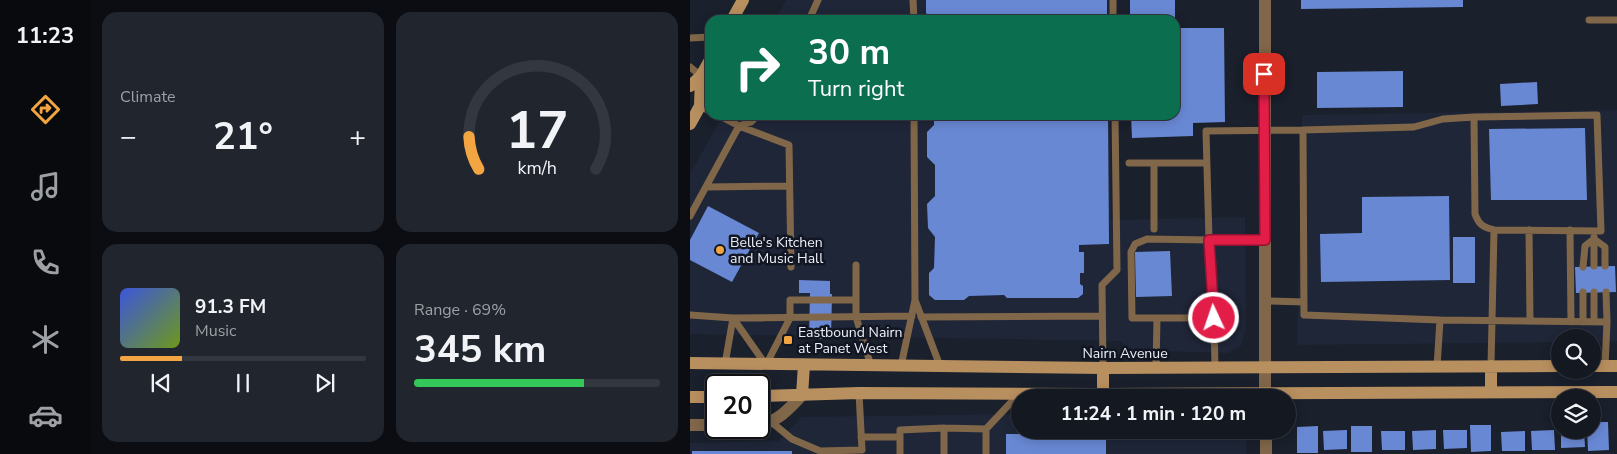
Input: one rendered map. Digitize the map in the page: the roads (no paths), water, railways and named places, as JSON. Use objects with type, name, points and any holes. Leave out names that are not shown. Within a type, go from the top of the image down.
[{"type":"main road","points":[[735,15],[743,0]]},
{"type":"main road","points":[[690,86],[701,76],[705,69]]},
{"type":"main road","points":[[690,124],[705,109],[701,76]]},
{"type":"main road","points":[[690,356],[725,364]]},
{"type":"main road","name":"Nairn Avenue","points":[[690,363],[1104,368],[1551,366]]},
{"type":"main road","points":[[802,395],[804,365]]},
{"type":"main road","points":[[1491,366],[1491,392]]},
{"type":"main road","points":[[1103,389],[1104,368]]},
{"type":"main road","points":[[770,396],[859,392],[1011,394]]},
{"type":"main road","points":[[1296,395],[1617,392]]},
{"type":"main road","points":[[690,397],[705,397]]},
{"type":"street","points":[[1265,0],[1265,389]]},
{"type":"street","points":[[770,420],[784,413],[802,395]]},
{"type":"street","points":[[690,425],[705,425]]},
{"type":"street","points":[[1266,439],[1266,454]]},
{"type":"lane","points":[[811,15],[818,0]]},
{"type":"lane","points":[[913,0],[914,15]]},
{"type":"lane","points":[[1113,0],[1113,15]]},
{"type":"lane","points":[[1589,20],[1617,20]]},
{"type":"lane","points":[[690,38],[705,37]]},
{"type":"lane","points":[[690,67],[701,76]]},
{"type":"lane","points":[[1215,368],[1206,131],[1414,127],[1443,119],[1474,116],[1597,115],[1601,231],[1494,230],[1478,223],[1475,214],[1474,116]]},
{"type":"lane","points":[[728,120],[789,145],[791,267]]},
{"type":"lane","points":[[690,216],[739,126],[752,120]]},
{"type":"lane","points":[[901,366],[915,300],[914,120]]},
{"type":"lane","points":[[1104,368],[1102,285],[1117,270],[1114,120]]},
{"type":"lane","points":[[1303,130],[1304,315],[1440,320],[1607,322]]},
{"type":"lane","points":[[1129,163],[1206,163]]},
{"type":"lane","points":[[1154,163],[1154,230]]},
{"type":"lane","points":[[706,187],[790,186]]},
{"type":"lane","points":[[1491,366],[1494,230]]},
{"type":"lane","points":[[1529,230],[1530,321]]},
{"type":"lane","points":[[1570,230],[1571,322]]},
{"type":"lane","points":[[1594,230],[1594,266]]},
{"type":"lane","points":[[1214,318],[1132,318],[1131,252],[1135,244],[1147,239],[1265,240]]},
{"type":"lane","points":[[1594,239],[1605,247],[1605,266]]},
{"type":"lane","points":[[1583,267],[1584,246],[1594,239]]},
{"type":"lane","points":[[856,265],[856,317],[871,366]]},
{"type":"lane","points":[[1583,292],[1583,322]]},
{"type":"lane","points":[[1594,292],[1594,322]]},
{"type":"lane","points":[[1605,366],[1606,292]]},
{"type":"lane","points":[[733,318],[766,365],[790,318],[790,300],[856,300]]},
{"type":"lane","points":[[915,300],[940,366]]},
{"type":"lane","points":[[1266,302],[1304,302]]},
{"type":"lane","points":[[690,315],[733,318],[912,316]]},
{"type":"lane","points":[[921,317],[1102,316]]},
{"type":"lane","points":[[725,364],[733,318]]},
{"type":"lane","points":[[1156,368],[1157,318]]},
{"type":"lane","points":[[1437,367],[1440,320]]},
{"type":"lane","points":[[770,426],[792,439],[820,451],[862,452],[859,392]]},
{"type":"lane","points":[[986,454],[986,428],[1011,402]]},
{"type":"lane","points":[[944,428],[944,454]]},
{"type":"lane","points":[[900,454],[900,430],[986,428]]},
{"type":"lane","points":[[861,437],[900,437]]},
{"type":"place","name":"Belle's Kitchen and Music Hall","points":[[720,250]]},
{"type":"place","name":"Eastbound Nairn at Panet West","points":[[788,340]]}]
